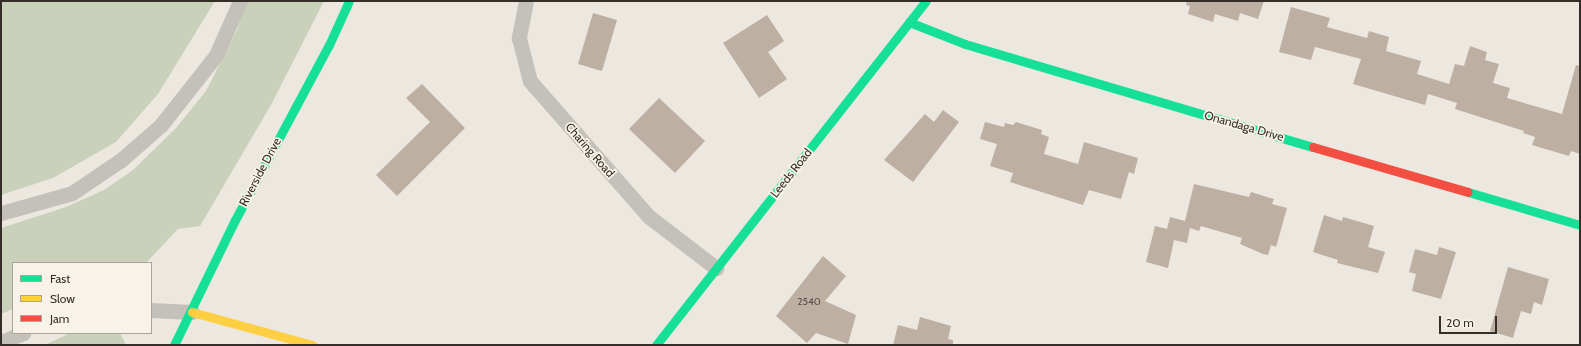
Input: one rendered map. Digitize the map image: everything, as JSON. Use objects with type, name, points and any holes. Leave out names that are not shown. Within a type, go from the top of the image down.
[{"type":"street","points":[[1,213],[72,193],[121,160],[161,125],[216,55],[240,1]]},
{"type":"street","name":"Riverside Drive","points":[[174,345],[192,312],[235,220],[329,45],[349,1]]},
{"type":"street","name":"Charing Road","points":[[526,1],[519,38],[530,81],[648,216],[716,268]]},
{"type":"street","name":"Leeds Road","points":[[656,345],[926,1]]},
{"type":"street","name":"Onandaga Drive","points":[[909,22],[964,44],[1580,225]]},
{"type":"street","points":[[152,310],[192,312],[313,345]]},
{"type":"street","points":[[1,342],[21,334]]},
{"type":"green space","points":[[1,1],[215,1],[158,94],[116,142],[53,178],[1,195]]},
{"type":"green space","points":[[247,1],[324,1],[271,105],[200,226],[178,229],[147,262],[12,262],[12,309],[1,314],[1,228],[66,207],[104,190],[133,170],[176,128],[206,91],[237,30]]},
{"type":"green space","points":[[68,334],[120,334],[126,345],[45,345]]},
{"type":"building","points":[[1187,1],[1264,1],[1258,19],[1240,13],[1238,21],[1215,14],[1213,22],[1188,14],[1190,6],[1186,5]]},
{"type":"building","points":[[1291,7],[1330,18],[1327,27],[1367,38],[1369,31],[1389,37],[1386,51],[1421,61],[1417,74],[1449,84],[1455,64],[1464,66],[1470,46],[1487,52],[1485,60],[1499,64],[1493,83],[1510,88],[1507,98],[1562,114],[1576,65],[1580,66],[1580,154],[1571,151],[1569,156],[1532,145],[1535,137],[1523,133],[1524,131],[1455,109],[1457,103],[1428,94],[1425,105],[1353,84],[1361,59],[1315,47],[1311,60],[1279,52]]},
{"type":"building","points":[[593,13],[617,20],[602,71],[578,64]]},
{"type":"building","points":[[767,15],[784,41],[768,52],[787,79],[759,98],[723,43]]},
{"type":"building","points":[[422,84],[465,128],[397,196],[376,175],[430,122],[406,98]]},
{"type":"building","points":[[659,98],[705,141],[675,173],[629,129]]},
{"type":"building","points":[[943,110],[959,122],[913,182],[884,160],[925,114],[934,122]]},
{"type":"building","points":[[985,122],[1004,127],[1005,123],[1013,125],[1016,122],[1042,130],[1041,134],[1049,137],[1044,154],[1078,164],[1084,142],[1138,158],[1134,174],[1129,172],[1121,199],[1089,190],[1083,205],[1010,182],[1013,173],[990,166],[997,144],[980,139]]},
{"type":"building","points":[[1194,184],[1249,197],[1251,192],[1274,199],[1272,204],[1287,208],[1276,247],[1271,245],[1268,255],[1263,254],[1240,244],[1242,238],[1201,226],[1199,231],[1190,228],[1187,243],[1174,240],[1168,268],[1146,262],[1155,226],[1167,229],[1170,217],[1185,221]]},
{"type":"building","points":[[1324,215],[1342,221],[1343,217],[1374,226],[1368,247],[1385,252],[1378,273],[1337,263],[1338,260],[1313,252]]},
{"type":"building","points":[[1439,247],[1456,252],[1441,299],[1412,291],[1416,274],[1409,272],[1415,249],[1437,255]]},
{"type":"building","points":[[823,256],[846,276],[825,301],[856,315],[848,344],[816,333],[807,343],[776,316]]},
{"type":"building","points":[[1508,267],[1549,279],[1542,305],[1534,302],[1531,314],[1521,311],[1513,338],[1490,331]]},
{"type":"building","points":[[920,317],[951,326],[948,339],[953,340],[953,345],[893,345],[898,325],[917,330]]},
{"type":"traffic: fast","points":[[174,345],[235,220],[329,45],[349,1]]},
{"type":"traffic: fast","points":[[656,345],[926,1]]},
{"type":"traffic: fast","points":[[909,22],[965,44],[1313,147]]},
{"type":"traffic: fast","points":[[1468,192],[1580,225]]},
{"type":"traffic: slow","points":[[192,312],[313,345]]},
{"type":"traffic: jam","points":[[1313,147],[1468,192]]}]
